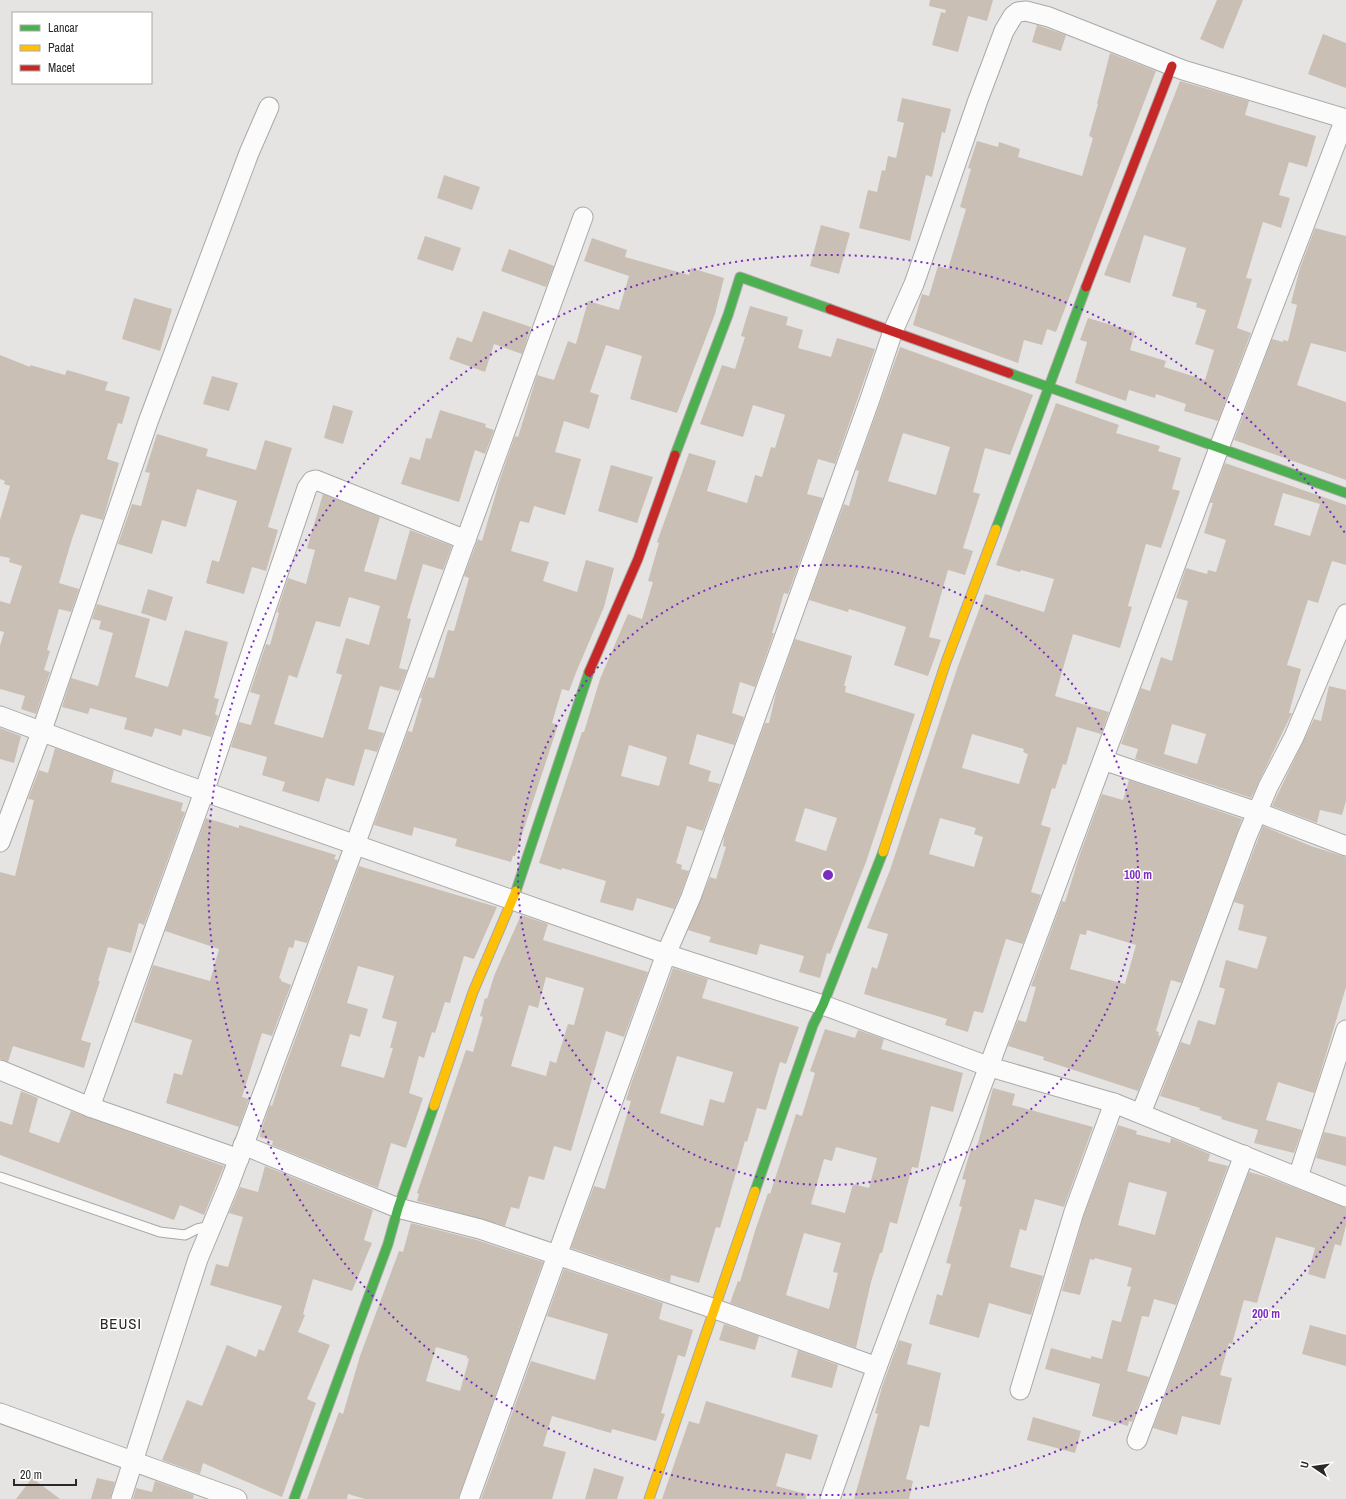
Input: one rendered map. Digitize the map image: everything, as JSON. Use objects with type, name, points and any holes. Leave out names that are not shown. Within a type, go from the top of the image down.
[{"type":"street","points":[[470,1499],[666,954],[691,897],[893,331],[914,284],[975,107],[1004,32],[1013,16],[1018,12],[1026,11],[1050,17],[1172,66],[1345,119],[1219,448],[990,1067],[877,1367],[830,1499]]},
{"type":"street","points":[[649,1499],[813,1025],[823,1005],[878,866],[946,662],[1049,386],[1172,66]]},
{"type":"street","points":[[0,842],[42,730],[148,422],[249,153],[269,107]]},
{"type":"street","points":[[122,1499],[198,1259],[241,1152],[355,845],[583,217]]},
{"type":"street","points":[[294,1499],[388,1244],[398,1208],[473,992],[513,901],[588,675],[638,559],[668,473],[728,315],[740,277],[1346,493]]},
{"type":"street","points":[[90,1107],[204,792],[307,488],[312,481],[316,480],[466,540]]},
{"type":"street","points":[[1141,1113],[1257,812],[1294,737],[1346,614]]},
{"type":"street","points":[[0,716],[42,730],[204,792],[666,954],[823,1005],[990,1067],[1114,1103],[1346,1197]]},
{"type":"street","points":[[1103,760],[1257,812],[1346,846]]},
{"type":"street","points":[[1298,1177],[1346,1030]]},
{"type":"street","points":[[0,1070],[90,1107],[241,1152],[398,1208],[480,1229],[715,1309],[877,1367]]},
{"type":"street","points":[[1020,1390],[1074,1212],[1114,1103]]},
{"type":"street","points":[[1138,1440],[1244,1155]]},
{"type":"street","points":[[0,1413],[237,1499]]},
{"type":"lane","points":[[0,1177],[160,1232],[185,1235],[197,1229],[212,1226]]},
{"type":"building","points":[[930,0],[993,0],[987,21],[968,16],[958,52],[932,45],[941,12],[945,13],[946,10],[929,6]]},
{"type":"building","points":[[1217,0],[1243,0],[1223,49],[1200,39]]},
{"type":"building","points":[[1037,25],[1066,35],[1061,51],[1032,42]]},
{"type":"building","points":[[1323,34],[1346,43],[1346,88],[1308,74]]},
{"type":"building","points":[[1110,53],[1156,71],[1056,332],[1047,329],[1042,345],[1024,340],[1018,363],[913,325],[922,294],[929,296],[938,266],[948,269],[966,209],[960,207],[971,169],[968,168],[977,141],[998,147],[999,142],[1020,149],[1018,157],[1082,176],[1093,138],[1089,136]]},
{"type":"building","points":[[1180,81],[1249,101],[1245,115],[1316,136],[1307,167],[1289,162],[1279,195],[1290,198],[1281,228],[1263,222],[1246,278],[1252,279],[1237,328],[1251,333],[1218,421],[1184,411],[1186,404],[1156,394],[1155,398],[1129,390],[1126,401],[1075,383],[1087,342],[1080,340],[1088,318],[1135,332],[1130,350],[1166,361],[1164,367],[1205,380],[1214,350],[1195,344],[1206,310],[1196,307],[1197,303],[1172,296],[1186,248],[1144,235],[1130,283],[1104,275]]},
{"type":"building","points":[[902,98],[951,109],[945,133],[942,132],[932,177],[926,175],[910,241],[859,228],[868,190],[877,192],[882,170],[885,171],[888,156],[896,158],[904,123],[897,121]]},
{"type":"building","points":[[444,175],[480,187],[472,210],[437,198]]},
{"type":"building","points":[[821,225],[850,233],[839,274],[810,266]]},
{"type":"building","points":[[1315,228],[1346,236],[1346,352],[1311,343],[1297,385],[1346,402],[1346,480],[1234,440],[1272,339],[1283,342],[1283,340],[1288,341],[1297,305],[1291,303],[1300,268]]},
{"type":"building","points":[[425,236],[461,248],[453,271],[417,259]]},
{"type":"building","points":[[592,238],[627,250],[625,257],[689,275],[691,268],[724,278],[715,314],[677,413],[630,399],[642,356],[606,345],[590,392],[599,395],[589,429],[564,421],[555,452],[581,459],[565,515],[534,506],[529,523],[520,521],[511,551],[549,562],[543,581],[577,592],[586,560],[614,568],[604,607],[569,691],[562,689],[552,723],[558,725],[515,856],[513,856],[511,862],[455,846],[457,839],[414,827],[412,836],[374,825],[408,731],[412,732],[422,698],[420,698],[428,677],[434,678],[448,630],[454,631],[469,578],[464,576],[478,539],[482,541],[500,479],[515,436],[518,437],[537,375],[554,380],[568,341],[576,344],[588,301],[619,310],[629,276],[584,261]]},
{"type":"building","points":[[509,249],[554,266],[546,287],[501,271]]},
{"type":"building","points":[[134,298],[172,309],[160,351],[122,339]]},
{"type":"building","points":[[750,306],[788,317],[786,325],[803,330],[798,348],[831,357],[837,338],[875,349],[835,464],[818,459],[807,494],[823,498],[788,594],[784,593],[772,633],[774,633],[755,687],[740,682],[732,713],[744,717],[734,745],[697,734],[689,764],[711,771],[708,781],[720,784],[703,831],[687,826],[676,863],[682,865],[681,869],[689,871],[681,893],[674,909],[637,898],[633,911],[600,902],[606,881],[539,863],[582,732],[584,732],[600,679],[628,614],[642,619],[653,582],[648,581],[659,543],[657,542],[689,453],[716,461],[707,491],[747,503],[755,475],[762,477],[771,447],[775,448],[785,415],[783,414],[753,405],[743,437],[700,424],[722,365],[735,369],[745,337],[741,336]],"holes":[[[629,745],[667,757],[659,786],[621,776]]]},
{"type":"building","points":[[483,311],[531,327],[522,354],[494,344],[485,372],[449,359],[457,337],[472,342]]},
{"type":"building","points":[[900,347],[1033,395],[1010,455],[985,448],[973,492],[980,494],[963,548],[973,551],[965,575],[948,570],[929,637],[941,640],[928,676],[894,665],[906,627],[849,609],[848,612],[809,600],[844,504],[849,506],[859,471],[856,470]],"holes":[[[903,433],[950,447],[936,495],[888,481]]]},
{"type":"building","points":[[0,355],[30,367],[30,365],[65,375],[67,370],[108,382],[105,390],[130,397],[122,424],[118,423],[107,459],[119,463],[103,520],[81,514],[72,539],[59,583],[79,589],[71,612],[59,609],[47,650],[50,651],[44,670],[50,672],[36,714],[21,709],[25,696],[0,689],[0,646],[4,632],[0,631],[0,601],[10,604],[22,566],[9,562],[10,558],[0,556],[0,520],[10,486],[4,484],[5,481],[0,479]]},
{"type":"building","points":[[212,376],[238,383],[229,411],[203,404]]},
{"type":"building","points":[[1056,403],[1119,425],[1116,433],[1160,446],[1158,451],[1181,458],[1172,489],[1180,491],[1161,548],[1146,544],[1128,606],[1132,607],[1120,648],[1073,634],[1055,696],[1109,712],[1101,734],[1077,727],[1066,765],[1063,764],[1055,789],[1052,788],[1041,825],[1051,828],[1031,892],[1041,895],[1023,944],[1006,939],[983,1013],[974,1011],[968,1032],[945,1025],[947,1019],[864,994],[872,967],[877,969],[888,934],[867,928],[890,870],[958,666],[985,594],[1044,612],[1054,579],[996,565]],"holes":[[[972,734],[1024,749],[1023,752],[1028,754],[1019,784],[962,768]],[[940,818],[976,828],[974,834],[983,837],[974,867],[929,854]]]},
{"type":"building","points":[[333,405],[353,411],[343,444],[324,438]]},
{"type":"building","points":[[440,410],[486,424],[485,427],[494,430],[485,454],[475,450],[459,502],[401,484],[410,457],[420,460],[426,438],[431,439]]},
{"type":"building","points":[[157,434],[208,449],[206,456],[256,470],[265,440],[292,448],[268,527],[278,530],[266,571],[252,567],[244,594],[206,583],[212,560],[219,562],[237,501],[197,489],[186,527],[162,520],[152,554],[118,544],[132,504],[141,506],[150,473],[145,472]]},
{"type":"building","points":[[1225,463],[1346,505],[1346,565],[1332,561],[1318,603],[1308,600],[1287,665],[1301,669],[1289,713],[1292,713],[1251,798],[1135,759],[1138,749],[1121,744],[1141,688],[1150,691],[1161,657],[1172,661],[1188,601],[1176,598],[1186,568],[1207,574],[1208,570],[1216,572],[1226,540],[1204,533],[1213,503],[1210,503]],"holes":[[[1283,493],[1320,504],[1310,536],[1274,525]],[[1172,724],[1206,734],[1197,764],[1164,754]]]},
{"type":"building","points":[[611,465],[653,477],[637,523],[598,511]]},
{"type":"building","points":[[323,494],[380,517],[364,571],[396,580],[410,530],[452,546],[443,570],[423,564],[407,618],[411,619],[399,668],[407,670],[399,691],[380,686],[368,729],[384,733],[377,752],[365,749],[354,786],[326,778],[319,802],[282,791],[285,782],[262,775],[267,757],[231,747],[239,722],[251,725],[260,695],[250,692],[266,644],[270,645],[279,613],[277,612],[288,578],[306,584],[315,550],[307,548]],"holes":[[[349,597],[380,606],[369,645],[346,638],[336,673],[342,675],[323,738],[274,724],[289,675],[297,678],[316,621],[340,627]]]},
{"type":"building","points":[[148,589],[173,597],[166,621],[141,613]]},
{"type":"building","points":[[97,604],[150,619],[135,677],[168,687],[185,630],[228,642],[214,698],[219,699],[215,714],[218,716],[211,737],[183,729],[181,736],[155,728],[152,737],[124,729],[127,718],[90,708],[88,714],[62,707],[71,678],[98,686],[113,633],[99,629],[101,621],[92,619]]},
{"type":"building","points":[[795,639],[852,656],[844,686],[846,686],[845,692],[915,714],[866,862],[830,954],[827,953],[820,978],[799,972],[804,956],[760,944],[757,955],[709,942],[711,937],[688,930],[710,877],[716,879],[726,847],[723,846],[724,837],[765,723],[769,723],[776,693]],"holes":[[[805,808],[837,818],[826,851],[795,841]]]},
{"type":"building","points":[[1329,686],[1346,690],[1346,801],[1342,815],[1320,810],[1317,823],[1272,806],[1314,719],[1321,721]]},
{"type":"building","points":[[0,728],[21,736],[14,763],[0,759]]},
{"type":"building","points":[[55,748],[114,770],[111,782],[183,803],[181,811],[185,812],[144,925],[139,923],[131,953],[108,947],[98,981],[100,981],[81,1040],[91,1043],[84,1068],[13,1046],[8,1062],[0,1059],[0,872],[15,876],[34,800],[28,799],[39,770],[48,773]]},
{"type":"building","points":[[1129,780],[1242,819],[1181,983],[1171,980],[1156,1031],[1159,1032],[1158,1035],[1160,1036],[1138,1091],[1043,1060],[1044,1057],[1008,1046],[1018,1020],[1026,1022],[1036,987],[1031,986],[1062,901],[1065,902],[1080,854],[1102,794],[1123,800]],"holes":[[[1087,930],[1136,945],[1125,984],[1070,969],[1080,934],[1086,935]]]},
{"type":"building","points":[[206,818],[239,828],[239,825],[336,855],[334,859],[338,860],[307,943],[295,940],[293,948],[289,947],[279,978],[281,981],[291,985],[272,1036],[262,1033],[242,1097],[249,1099],[239,1127],[166,1103],[174,1073],[182,1075],[192,1040],[134,1022],[153,965],[210,981],[219,949],[165,931]]},
{"type":"building","points":[[1263,826],[1311,846],[1346,857],[1346,987],[1318,1081],[1314,1093],[1278,1082],[1266,1120],[1302,1130],[1294,1153],[1254,1143],[1258,1130],[1221,1119],[1222,1117],[1199,1110],[1200,1108],[1160,1096],[1181,1042],[1190,1045],[1198,1020],[1215,1025],[1225,989],[1219,987],[1226,960],[1257,969],[1267,937],[1238,930],[1244,905],[1234,902]]},
{"type":"building","points":[[359,866],[497,907],[474,959],[464,956],[450,1003],[445,1002],[435,1033],[432,1032],[424,1058],[419,1056],[409,1093],[423,1098],[406,1148],[391,1143],[378,1188],[272,1145],[273,1141],[260,1137],[270,1105],[272,1106]],"holes":[[[358,966],[394,976],[382,1018],[397,1022],[390,1048],[393,1048],[384,1078],[341,1066],[350,1034],[360,1037],[368,1009],[347,1003]]]},
{"type":"building","points":[[521,915],[548,924],[543,940],[648,972],[624,1037],[606,1031],[571,1151],[554,1146],[544,1180],[529,1176],[519,1209],[511,1207],[505,1226],[417,1201],[419,1194],[417,1193],[466,1050],[473,1052],[483,1017],[480,1016],[485,998],[487,999],[494,976]],"holes":[[[546,977],[584,988],[574,1025],[568,1024],[556,1063],[550,1061],[546,1076],[511,1066],[529,1005],[538,1008]]]},
{"type":"building","points":[[673,968],[708,979],[702,998],[799,1027],[786,1064],[780,1062],[766,1110],[757,1108],[747,1142],[745,1141],[720,1228],[716,1227],[699,1283],[671,1275],[670,1282],[571,1248],[594,1186],[605,1189],[631,1101],[626,1100]],"holes":[[[677,1056],[733,1072],[724,1103],[710,1099],[703,1126],[660,1113]]]},
{"type":"building","points":[[825,1029],[855,1038],[858,1030],[884,1039],[881,1049],[963,1073],[953,1112],[931,1106],[918,1168],[912,1167],[897,1224],[890,1222],[882,1253],[880,1253],[871,1282],[856,1348],[730,1303],[738,1281],[740,1282],[755,1231],[768,1193],[770,1194],[796,1114],[802,1116],[815,1073],[810,1071]],"holes":[[[836,1147],[877,1158],[869,1188],[853,1184],[845,1213],[811,1204],[824,1159],[832,1161]],[[804,1233],[841,1243],[833,1272],[838,1273],[829,1309],[786,1295]]]},
{"type":"building","points":[[993,1088],[1015,1094],[1012,1105],[1093,1127],[1064,1207],[1035,1199],[1026,1231],[1020,1229],[1010,1267],[1043,1276],[1031,1315],[989,1303],[979,1338],[929,1324],[937,1294],[942,1296],[951,1264],[946,1263],[962,1207],[959,1206],[966,1180],[962,1179],[971,1149],[976,1150]]},
{"type":"building","points":[[21,1091],[38,1098],[29,1132],[59,1143],[71,1111],[224,1166],[204,1215],[180,1205],[174,1220],[0,1155],[0,1121],[12,1125]]},
{"type":"building","points":[[1118,1125],[1137,1131],[1136,1134],[1170,1143],[1171,1138],[1210,1154],[1208,1161],[1228,1166],[1176,1305],[1154,1299],[1149,1317],[1142,1316],[1127,1371],[1149,1377],[1132,1422],[1129,1421],[1128,1426],[1092,1416],[1100,1384],[1045,1369],[1051,1348],[1091,1359],[1091,1356],[1102,1359],[1112,1320],[1121,1322],[1131,1287],[1127,1286],[1132,1268],[1095,1258],[1094,1260],[1090,1259],[1080,1295],[1062,1291],[1084,1215]],"holes":[[[1129,1182],[1167,1192],[1155,1235],[1118,1225]]]},
{"type":"building","points":[[1324,1132],[1346,1137],[1346,1166],[1316,1158]]},
{"type":"building","points":[[265,1166],[373,1210],[364,1240],[372,1243],[352,1291],[313,1279],[303,1314],[305,1315],[298,1332],[330,1345],[307,1399],[316,1403],[282,1497],[203,1463],[200,1474],[162,1460],[187,1400],[202,1406],[227,1345],[256,1357],[259,1349],[264,1351],[282,1306],[210,1285],[216,1264],[228,1267],[243,1217],[229,1213],[240,1187],[258,1192]]},
{"type":"building","points":[[1249,1172],[1267,1177],[1346,1208],[1346,1225],[1341,1246],[1335,1244],[1325,1279],[1308,1274],[1315,1248],[1276,1237],[1257,1303],[1244,1300],[1232,1344],[1229,1343],[1220,1375],[1232,1378],[1220,1425],[1182,1416],[1177,1435],[1153,1428]]},
{"type":"building","points":[[411,1223],[477,1240],[543,1262],[458,1499],[365,1499],[348,1494],[347,1499],[307,1499],[339,1412],[343,1414],[360,1356],[399,1251],[403,1252]],"holes":[[[436,1347],[467,1356],[469,1359],[460,1391],[426,1381]]]},
{"type":"building","points":[[564,1269],[663,1303],[659,1319],[693,1330],[685,1357],[678,1355],[661,1413],[665,1414],[656,1441],[612,1429],[611,1433],[552,1416],[543,1446],[566,1452],[552,1499],[481,1499],[531,1361],[595,1380],[608,1334],[547,1316]]},
{"type":"building","points":[[724,1324],[759,1336],[755,1350],[719,1340]]},
{"type":"building","points":[[1310,1325],[1346,1335],[1346,1366],[1302,1354]]},
{"type":"building","points":[[899,1340],[912,1344],[907,1364],[941,1373],[929,1427],[920,1425],[906,1479],[913,1481],[909,1499],[854,1499],[878,1414],[875,1413],[882,1387]]},
{"type":"building","points":[[798,1350],[838,1365],[832,1388],[791,1377]]},
{"type":"building","points":[[706,1401],[818,1435],[811,1460],[786,1453],[776,1486],[806,1494],[806,1499],[662,1499],[689,1421],[699,1424]]},
{"type":"building","points":[[1033,1417],[1081,1431],[1075,1453],[1027,1440]]},
{"type":"building","points":[[594,1468],[624,1477],[617,1499],[585,1499]]},
{"type":"building","points":[[32,1478],[60,1499],[16,1499]]},
{"type":"building","points":[[97,1478],[115,1482],[110,1499],[91,1499]]},
{"type":"building","points":[[155,1481],[194,1495],[193,1499],[133,1499],[136,1488],[152,1492]]},
{"type":"traffic: fast","points":[[675,455],[728,315],[740,277],[830,309]]},
{"type":"traffic: fast","points":[[996,529],[1086,287]]},
{"type":"traffic: fast","points":[[1009,373],[1346,493]]},
{"type":"traffic: fast","points":[[516,891],[589,672]]},
{"type":"traffic: fast","points":[[755,1191],[813,1025],[823,1005],[883,852]]},
{"type":"traffic: fast","points":[[294,1499],[388,1244],[398,1208],[434,1106]]},
{"type":"traffic: slow","points":[[883,852],[946,662],[996,529]]},
{"type":"traffic: slow","points":[[434,1106],[473,992],[516,891]]},
{"type":"traffic: slow","points":[[649,1499],[755,1191]]},
{"type":"traffic: jam","points":[[1086,287],[1172,66]]},
{"type":"traffic: jam","points":[[830,309],[1009,373]]},
{"type":"traffic: jam","points":[[589,672],[638,559],[675,455]]},
{"type":"district","name":"BEUSI","points":[[121,1324]]}]
